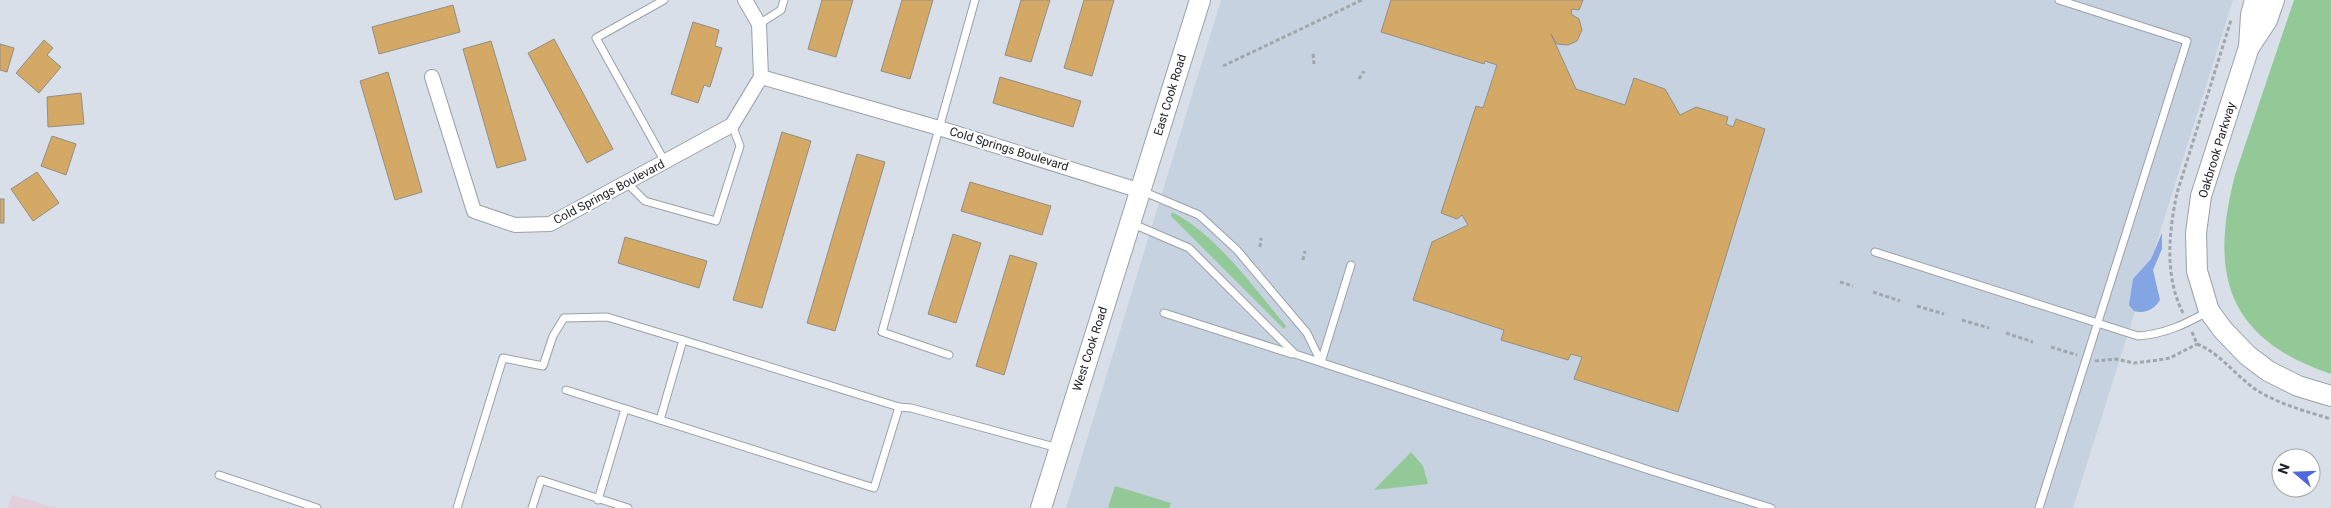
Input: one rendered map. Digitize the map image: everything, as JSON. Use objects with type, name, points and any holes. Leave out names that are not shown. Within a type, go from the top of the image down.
[{"type":"main road","name":"East Cook Road","points":[[1141,190],[1200,0]]},
{"type":"main road","name":"Oakbrook Parkway","points":[[2256,0],[2251,15],[2249,47],[2201,196],[2196,232],[2197,271],[2209,311],[2223,330],[2247,355],[2268,371],[2298,386],[2331,396]]},
{"type":"main road","name":"Oakbrook Parkway","points":[[2249,47],[2267,20],[2274,0]]},
{"type":"main road","name":"West Cook Road","points":[[1041,508],[1141,190]]},
{"type":"street","points":[[745,0],[759,24],[761,77]]},
{"type":"street","name":"Cold Springs Boulevard","points":[[432,76],[474,211],[515,225],[550,224],[732,125],[761,77],[939,128],[1141,190]]},
{"type":"lane","points":[[664,0],[596,38],[665,162]]},
{"type":"lane","points":[[759,24],[781,10],[784,0]]},
{"type":"lane","points":[[949,355],[882,332],[975,0]]},
{"type":"lane","points":[[2039,508],[2187,41],[2059,0]]},
{"type":"lane","points":[[626,183],[645,201],[716,220],[740,146],[732,125]]},
{"type":"lane","points":[[1141,190],[1199,215],[1237,250],[1307,333],[1321,362]]},
{"type":"lane","points":[[1130,222],[1189,248],[1295,354]]},
{"type":"lane","points":[[1875,252],[2138,336],[2157,335],[2181,327],[2209,311]]},
{"type":"lane","points":[[1321,362],[1350,265]]},
{"type":"lane","points":[[1164,313],[1771,508]]},
{"type":"lane","points":[[457,508],[503,358],[543,366],[554,336],[564,318],[607,318],[899,407],[911,408],[1059,448]]},
{"type":"lane","points":[[660,420],[683,340]]},
{"type":"lane","points":[[566,390],[874,488],[899,407]]},
{"type":"lane","points":[[598,500],[625,409]]},
{"type":"lane","points":[[219,475],[318,508]]},
{"type":"lane","points":[[532,508],[541,480],[598,500],[628,508]]},
{"type":"path","points":[[1223,66],[1362,0]]},
{"type":"path","points":[[1313,54],[1314,64]]},
{"type":"path","points":[[1359,79],[1364,71]]},
{"type":"path","points":[[1260,247],[1261,238]]},
{"type":"path","points":[[1303,260],[1305,251]]},
{"type":"path","points":[[1840,282],[1853,286]]},
{"type":"path","points":[[1873,292],[1900,301]]},
{"type":"path","points":[[1917,306],[1944,314]]},
{"type":"path","points":[[1962,320],[1988,328]]},
{"type":"path","points":[[2006,333],[2033,342]]},
{"type":"path","points":[[2095,361],[2116,359],[2134,363],[2170,358],[2197,344]]},
{"type":"path","points":[[2051,347],[2078,356]]},
{"type":"shaded area","points":[[1221,0],[2233,0],[2073,508],[1066,508]]},
{"type":"shaded area","points":[[12,495],[56,508],[8,508]]},
{"type":"green space","points":[[2294,0],[2331,0],[2331,374],[2296,360],[2268,342],[2248,322],[2234,299],[2227,273],[2224,243],[2227,211],[2235,175]]},
{"type":"green space","points":[[1172,212],[1205,234],[1220,248],[1286,326],[1284,329],[1171,216]]},
{"type":"green space","points":[[1411,452],[1423,466],[1428,484],[1374,490]]},
{"type":"green space","points":[[1115,486],[1171,503],[1169,508],[1108,508]]},
{"type":"water","points":[[2162,233],[2162,249],[2153,270],[2160,300],[2148,310],[2134,311],[2129,305],[2133,279],[2151,259]]},
{"type":"building","points":[[822,0],[853,0],[836,57],[808,49]]},
{"type":"building","points":[[902,0],[933,0],[910,79],[881,71]]},
{"type":"building","points":[[1021,0],[1050,0],[1031,62],[1005,55]]},
{"type":"building","points":[[1084,0],[1114,0],[1092,76],[1064,68]]},
{"type":"building","points":[[1391,0],[1583,0],[1579,10],[1572,9],[1571,14],[1579,19],[1582,30],[1577,41],[1568,45],[1557,44],[1551,34],[1576,89],[1625,105],[1634,78],[1665,89],[1680,115],[1696,107],[1728,117],[1726,124],[1733,127],[1736,119],[1765,129],[1678,412],[1574,379],[1582,357],[1571,354],[1568,360],[1501,340],[1504,330],[1413,300],[1432,242],[1468,225],[1462,215],[1457,219],[1441,213],[1476,106],[1483,108],[1497,65],[1485,61],[1484,64],[1381,32]]},
{"type":"building","points":[[453,5],[460,32],[379,54],[372,27]]},
{"type":"building","points":[[693,22],[719,30],[715,46],[722,48],[710,87],[704,85],[698,103],[671,94]]},
{"type":"building","points":[[554,39],[613,149],[587,163],[528,53]]},
{"type":"building","points":[[44,40],[53,48],[47,55],[61,67],[39,93],[16,73]]},
{"type":"building","points":[[491,41],[526,160],[497,168],[463,49]]},
{"type":"building","points":[[0,44],[14,48],[7,72],[0,70]]},
{"type":"building","points":[[388,72],[422,192],[395,200],[360,81]]},
{"type":"building","points":[[1000,77],[1081,101],[1073,127],[993,103]]},
{"type":"building","points":[[81,93],[84,124],[48,127],[47,97]]},
{"type":"building","points":[[782,132],[811,141],[762,308],[733,300]]},
{"type":"building","points":[[52,136],[76,144],[66,175],[41,166]]},
{"type":"building","points":[[857,154],[885,162],[835,331],[807,323]]},
{"type":"building","points":[[37,172],[59,203],[33,221],[11,189]]},
{"type":"building","points":[[970,182],[1051,206],[1042,235],[961,211]]},
{"type":"building","points":[[0,199],[4,199],[4,223],[0,223]]},
{"type":"building","points":[[953,234],[981,243],[956,323],[928,314]]},
{"type":"building","points":[[625,237],[707,261],[699,288],[618,263]]},
{"type":"building","points":[[1010,255],[1037,263],[1004,375],[976,366]]}]
